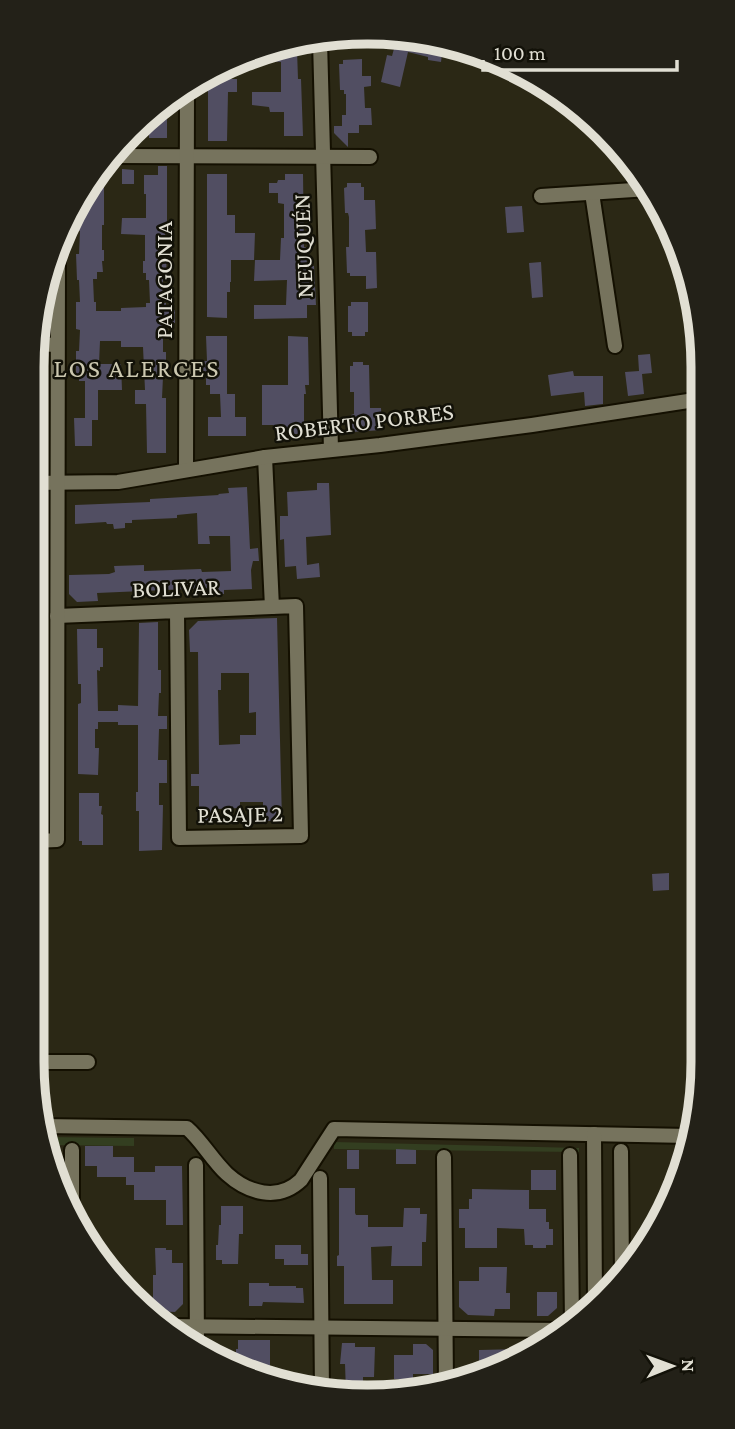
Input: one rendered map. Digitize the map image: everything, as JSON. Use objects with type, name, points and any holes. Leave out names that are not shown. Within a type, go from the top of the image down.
[{"type":"street","name":"NEUQUÉN","points":[[320,48],[331,449]]},
{"type":"street","name":"PATAGONIA","points":[[186,470],[187,99]]},
{"type":"street","points":[[122,156],[369,157]]},
{"type":"street","points":[[541,196],[638,190]]},
{"type":"street","points":[[592,193],[615,345]]},
{"type":"street","points":[[44,841],[57,840],[58,274]]},
{"type":"street","points":[[44,344],[57,345]]},
{"type":"street","name":"ROBERTO PORRES","points":[[44,483],[118,482],[265,457],[532,425],[691,401]]},
{"type":"street","points":[[265,457],[272,607]]},
{"type":"street","name":"BOLIVAR","points":[[57,616],[296,606],[301,836]]},
{"type":"street","name":"PASAJE 2","points":[[177,611],[179,838],[301,836]]},
{"type":"street","points":[[44,1062],[88,1062]]},
{"type":"street","points":[[50,1126],[187,1128],[226,1174],[259,1192],[274,1194],[287,1191],[301,1180],[334,1129],[682,1136]]},
{"type":"street","points":[[594,1134],[595,1291]]},
{"type":"street","points":[[72,1150],[72,1194]]},
{"type":"street","points":[[621,1151],[622,1262]]},
{"type":"street","points":[[570,1155],[572,1312]]},
{"type":"street","points":[[444,1157],[446,1375]]},
{"type":"street","points":[[196,1166],[197,1336]]},
{"type":"street","points":[[320,1178],[322,1382]]},
{"type":"street","points":[[181,1326],[549,1330]]},
{"type":"green space","points":[[44,363],[45,364],[44,460]]},
{"type":"green space","points":[[53,1137],[134,1138],[134,1146],[55,1145]]},
{"type":"green space","points":[[334,1142],[579,1148],[579,1152],[334,1149]]},
{"type":"building","points":[[395,45],[442,53],[441,62],[408,52],[400,87],[381,82],[387,55],[392,56]]},
{"type":"building","points":[[297,52],[303,136],[284,136],[284,112],[270,112],[269,107],[252,105],[252,92],[281,92],[281,62],[271,61],[271,59]]},
{"type":"building","points":[[362,59],[362,76],[371,76],[371,86],[364,87],[365,108],[371,108],[372,125],[359,125],[359,133],[348,133],[348,147],[334,133],[334,126],[342,126],[342,115],[346,115],[346,94],[344,90],[340,90],[339,64],[343,64],[343,60]]},
{"type":"building","points":[[225,77],[225,79],[237,79],[237,92],[228,92],[227,141],[208,141],[208,86]]},
{"type":"building","points":[[167,113],[167,138],[149,138],[149,134],[144,134]]},
{"type":"building","points":[[158,166],[167,166],[167,280],[163,280],[162,299],[163,303],[166,303],[166,310],[175,310],[175,323],[166,323],[166,329],[163,329],[166,377],[163,377],[162,398],[166,398],[166,453],[147,453],[146,404],[135,404],[135,390],[145,390],[143,347],[121,347],[121,341],[100,341],[99,364],[121,364],[122,390],[98,390],[98,420],[92,420],[92,446],[75,446],[74,418],[85,418],[85,381],[79,381],[79,377],[76,377],[76,351],[79,351],[80,330],[76,329],[76,302],[80,302],[76,254],[79,254],[80,231],[77,231],[77,225],[98,188],[104,183],[103,272],[97,272],[97,279],[93,279],[96,311],[146,307],[146,303],[150,303],[149,280],[146,280],[146,273],[143,273],[145,235],[121,234],[122,218],[146,218],[144,175],[158,175]]},
{"type":"building","points":[[122,169],[134,170],[134,184],[122,184]]},
{"type":"building","points":[[207,174],[227,174],[227,215],[235,215],[235,233],[255,233],[254,260],[231,260],[227,318],[207,317]]},
{"type":"building","points":[[285,174],[303,174],[304,247],[307,266],[314,266],[316,305],[307,305],[307,318],[254,319],[254,305],[286,305],[287,280],[254,281],[255,260],[280,260],[281,238],[284,238],[284,204],[278,203],[278,193],[269,193],[269,183],[285,180]]},
{"type":"building","points":[[347,183],[361,183],[361,187],[364,187],[364,200],[375,200],[376,229],[365,230],[366,252],[376,252],[377,288],[366,289],[366,276],[350,276],[350,273],[347,273],[349,217],[348,213],[345,213],[344,188]]},
{"type":"building","points":[[522,206],[524,232],[507,233],[505,207]]},
{"type":"building","points":[[541,262],[543,297],[532,298],[529,263]]},
{"type":"building","points":[[351,302],[368,302],[368,332],[365,332],[365,336],[352,336],[352,332],[348,332],[348,306],[351,306]]},
{"type":"building","points":[[206,336],[227,336],[227,394],[235,394],[235,417],[246,417],[246,436],[208,436],[208,417],[221,417],[220,394],[210,394],[210,385],[206,385],[206,372],[198,371],[198,361],[207,361]]},
{"type":"building","points":[[288,336],[308,337],[309,385],[305,385],[304,422],[315,422],[315,434],[291,434],[291,428],[273,429],[273,425],[262,425],[262,385],[288,385]]},
{"type":"building","points":[[650,354],[652,373],[642,374],[644,394],[628,396],[625,372],[639,371],[638,355]]},
{"type":"building","points":[[353,362],[369,365],[370,408],[381,408],[382,430],[351,432],[354,392],[350,392],[350,366],[353,366]]},
{"type":"building","points":[[573,371],[574,376],[603,376],[603,404],[585,406],[584,392],[551,396],[548,375]]},
{"type":"building","points":[[317,483],[329,483],[331,535],[306,537],[307,565],[319,563],[320,577],[297,579],[296,566],[285,567],[284,539],[280,540],[280,516],[288,516],[287,492],[317,490]]},
{"type":"building","points":[[247,487],[250,549],[258,548],[259,561],[253,561],[252,589],[224,590],[224,594],[212,594],[211,588],[97,593],[98,601],[77,602],[69,594],[69,575],[109,574],[115,572],[114,566],[144,565],[144,571],[231,571],[230,536],[209,536],[210,544],[198,544],[197,513],[177,515],[177,518],[132,520],[132,523],[125,523],[125,528],[114,529],[113,524],[106,522],[75,524],[75,505],[150,502],[150,499],[219,495],[229,493],[228,488]]},
{"type":"building","points":[[277,618],[282,821],[263,821],[263,802],[240,802],[240,808],[218,809],[218,821],[199,821],[199,786],[191,786],[191,774],[199,774],[198,652],[190,652],[189,630],[198,621]],"holes":[[[221,673],[249,673],[249,713],[256,712],[256,735],[240,735],[240,744],[219,745],[218,690],[221,690]]]},
{"type":"building","points":[[158,622],[161,693],[158,716],[167,716],[167,729],[159,729],[158,760],[167,760],[167,783],[159,783],[159,805],[163,805],[162,850],[139,851],[139,811],[136,811],[138,725],[98,722],[98,729],[95,729],[95,748],[99,748],[98,775],[78,774],[78,704],[81,703],[81,684],[78,684],[77,629],[97,629],[97,648],[103,648],[103,667],[100,667],[100,671],[97,670],[98,711],[118,711],[118,705],[138,706],[139,623]]},
{"type":"building","points":[[44,780],[46,780],[44,803]]},
{"type":"building","points":[[79,793],[99,793],[99,806],[102,806],[103,815],[103,845],[82,845],[82,841],[79,841]]},
{"type":"building","points":[[669,873],[669,890],[653,891],[652,874]]},
{"type":"building","points":[[690,873],[691,873],[691,897],[688,897]]},
{"type":"building","points":[[85,1146],[113,1146],[113,1157],[134,1157],[134,1172],[155,1172],[155,1166],[182,1166],[183,1225],[166,1225],[166,1200],[134,1200],[134,1185],[126,1185],[126,1177],[97,1177],[97,1166],[85,1166]]},
{"type":"building","points":[[396,1149],[416,1150],[416,1164],[396,1164]]},
{"type":"building","points":[[347,1150],[359,1150],[359,1169],[347,1169]]},
{"type":"building","points":[[531,1170],[556,1170],[556,1190],[531,1190]]},
{"type":"building","points":[[339,1188],[355,1188],[355,1213],[368,1215],[368,1227],[403,1227],[404,1208],[420,1208],[420,1214],[427,1214],[426,1242],[422,1242],[422,1266],[391,1266],[392,1246],[371,1247],[372,1280],[393,1280],[393,1304],[344,1304],[344,1266],[337,1266]]},
{"type":"building","points":[[472,1189],[529,1190],[529,1209],[546,1209],[546,1222],[549,1222],[549,1229],[553,1229],[553,1245],[533,1248],[533,1245],[525,1245],[524,1229],[497,1228],[497,1248],[465,1248],[465,1228],[459,1228],[459,1209],[469,1209]]},
{"type":"building","points":[[221,1206],[243,1206],[243,1234],[239,1234],[238,1264],[222,1264],[222,1260],[216,1260]]},
{"type":"building","points":[[275,1245],[301,1245],[301,1254],[308,1254],[308,1265],[284,1265],[284,1259],[275,1259]]},
{"type":"building","points":[[155,1248],[172,1250],[172,1263],[183,1263],[183,1304],[175,1312],[162,1311],[153,1304],[153,1275],[156,1275]]},
{"type":"building","points":[[479,1267],[507,1267],[506,1293],[510,1293],[510,1309],[495,1309],[494,1316],[468,1315],[459,1307],[459,1281],[479,1281]]},
{"type":"building","points":[[249,1283],[303,1288],[304,1303],[263,1302],[262,1306],[249,1306]]},
{"type":"building","points":[[537,1292],[557,1292],[557,1308],[548,1316],[537,1316]]},
{"type":"building","points":[[238,1340],[270,1340],[270,1370],[231,1355],[231,1352],[238,1349]]},
{"type":"building","points":[[342,1343],[355,1343],[355,1347],[375,1347],[374,1377],[363,1377],[363,1385],[346,1385],[345,1364],[340,1364]]},
{"type":"building","points":[[413,1344],[426,1344],[433,1350],[433,1374],[413,1374],[413,1379],[394,1379],[394,1355],[413,1355]]},
{"type":"building","points":[[516,1349],[479,1365],[479,1350]]},
{"type":"district","name":"LOS ALERCES","points":[[137,368]]}]
